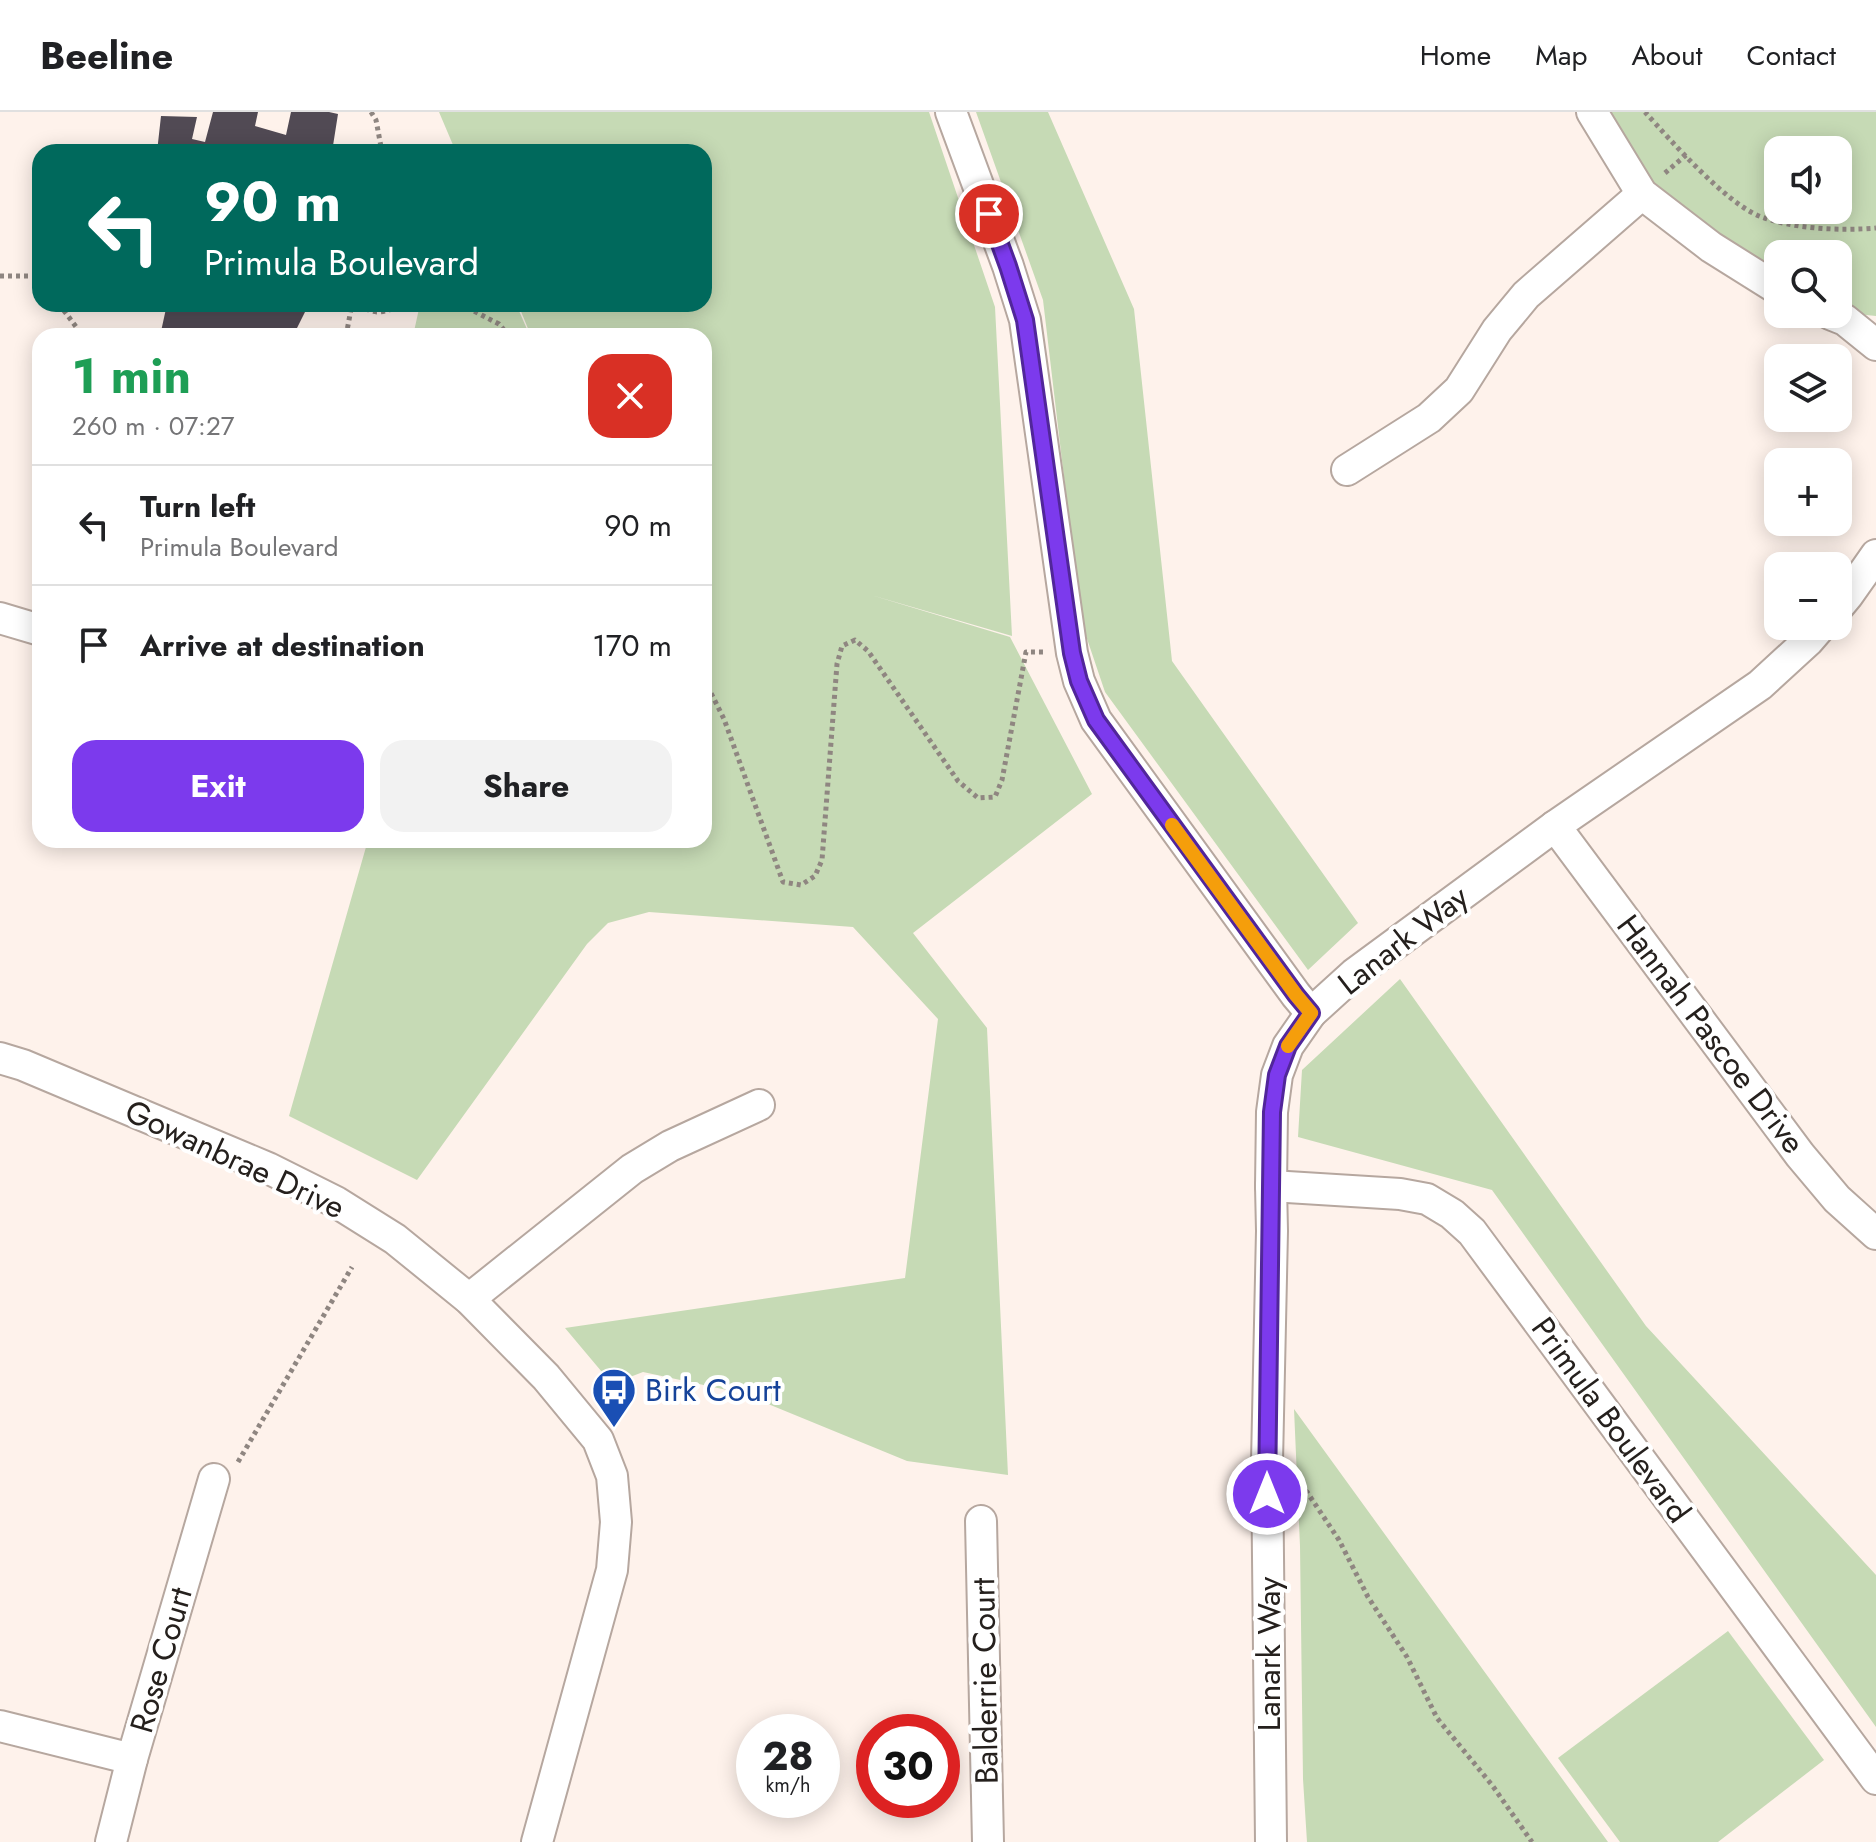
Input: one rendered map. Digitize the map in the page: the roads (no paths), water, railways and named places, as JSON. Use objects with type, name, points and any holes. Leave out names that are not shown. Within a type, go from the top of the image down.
[{"type":"street","points":[[951,112],[1025,320],[1072,653],[1079,681],[1096,720],[1311,1013]]},
{"type":"street","points":[[1592,112],[1642,194],[1711,247],[1764,280]]},
{"type":"street","points":[[1347,470],[1429,418],[1449,400],[1459,390],[1497,330],[1526,295],[1642,194]]},
{"type":"street","points":[[1852,320],[1876,324]]},
{"type":"street","points":[[1852,328],[1876,345]]},
{"type":"street","points":[[1852,589],[1876,555]]},
{"type":"street","points":[[0,618],[32,628]]},
{"type":"street","name":"Lanark Way","points":[[1271,1842],[1267,1462],[1272,1112],[1277,1075],[1288,1046],[1311,1013],[1354,974],[1555,826],[1760,685],[1809,640]]},
{"type":"street","name":"Hannah Pascoe Drive","points":[[1555,826],[1800,1155],[1837,1199],[1876,1234]]},
{"type":"street","name":"Gowanbrae Drive","points":[[0,1058],[254,1162],[323,1195],[395,1239],[469,1299],[546,1377],[598,1440],[612,1476],[616,1522],[612,1570],[537,1842]]},
{"type":"street","points":[[469,1299],[632,1169],[670,1146],[759,1105]]},
{"type":"street","name":"Primula Boulevard","points":[[1271,1186],[1400,1194],[1427,1199],[1452,1214],[1472,1232],[1876,1779]]},
{"type":"street","name":"Rose Court","points":[[111,1842],[132,1759],[214,1479]]},
{"type":"street","name":"Balderrie Court","points":[[981,1521],[988,1842]]},
{"type":"street","points":[[0,1726],[132,1759]]},
{"type":"place","name":"Birk Court","points":[[614,1429]]}]
